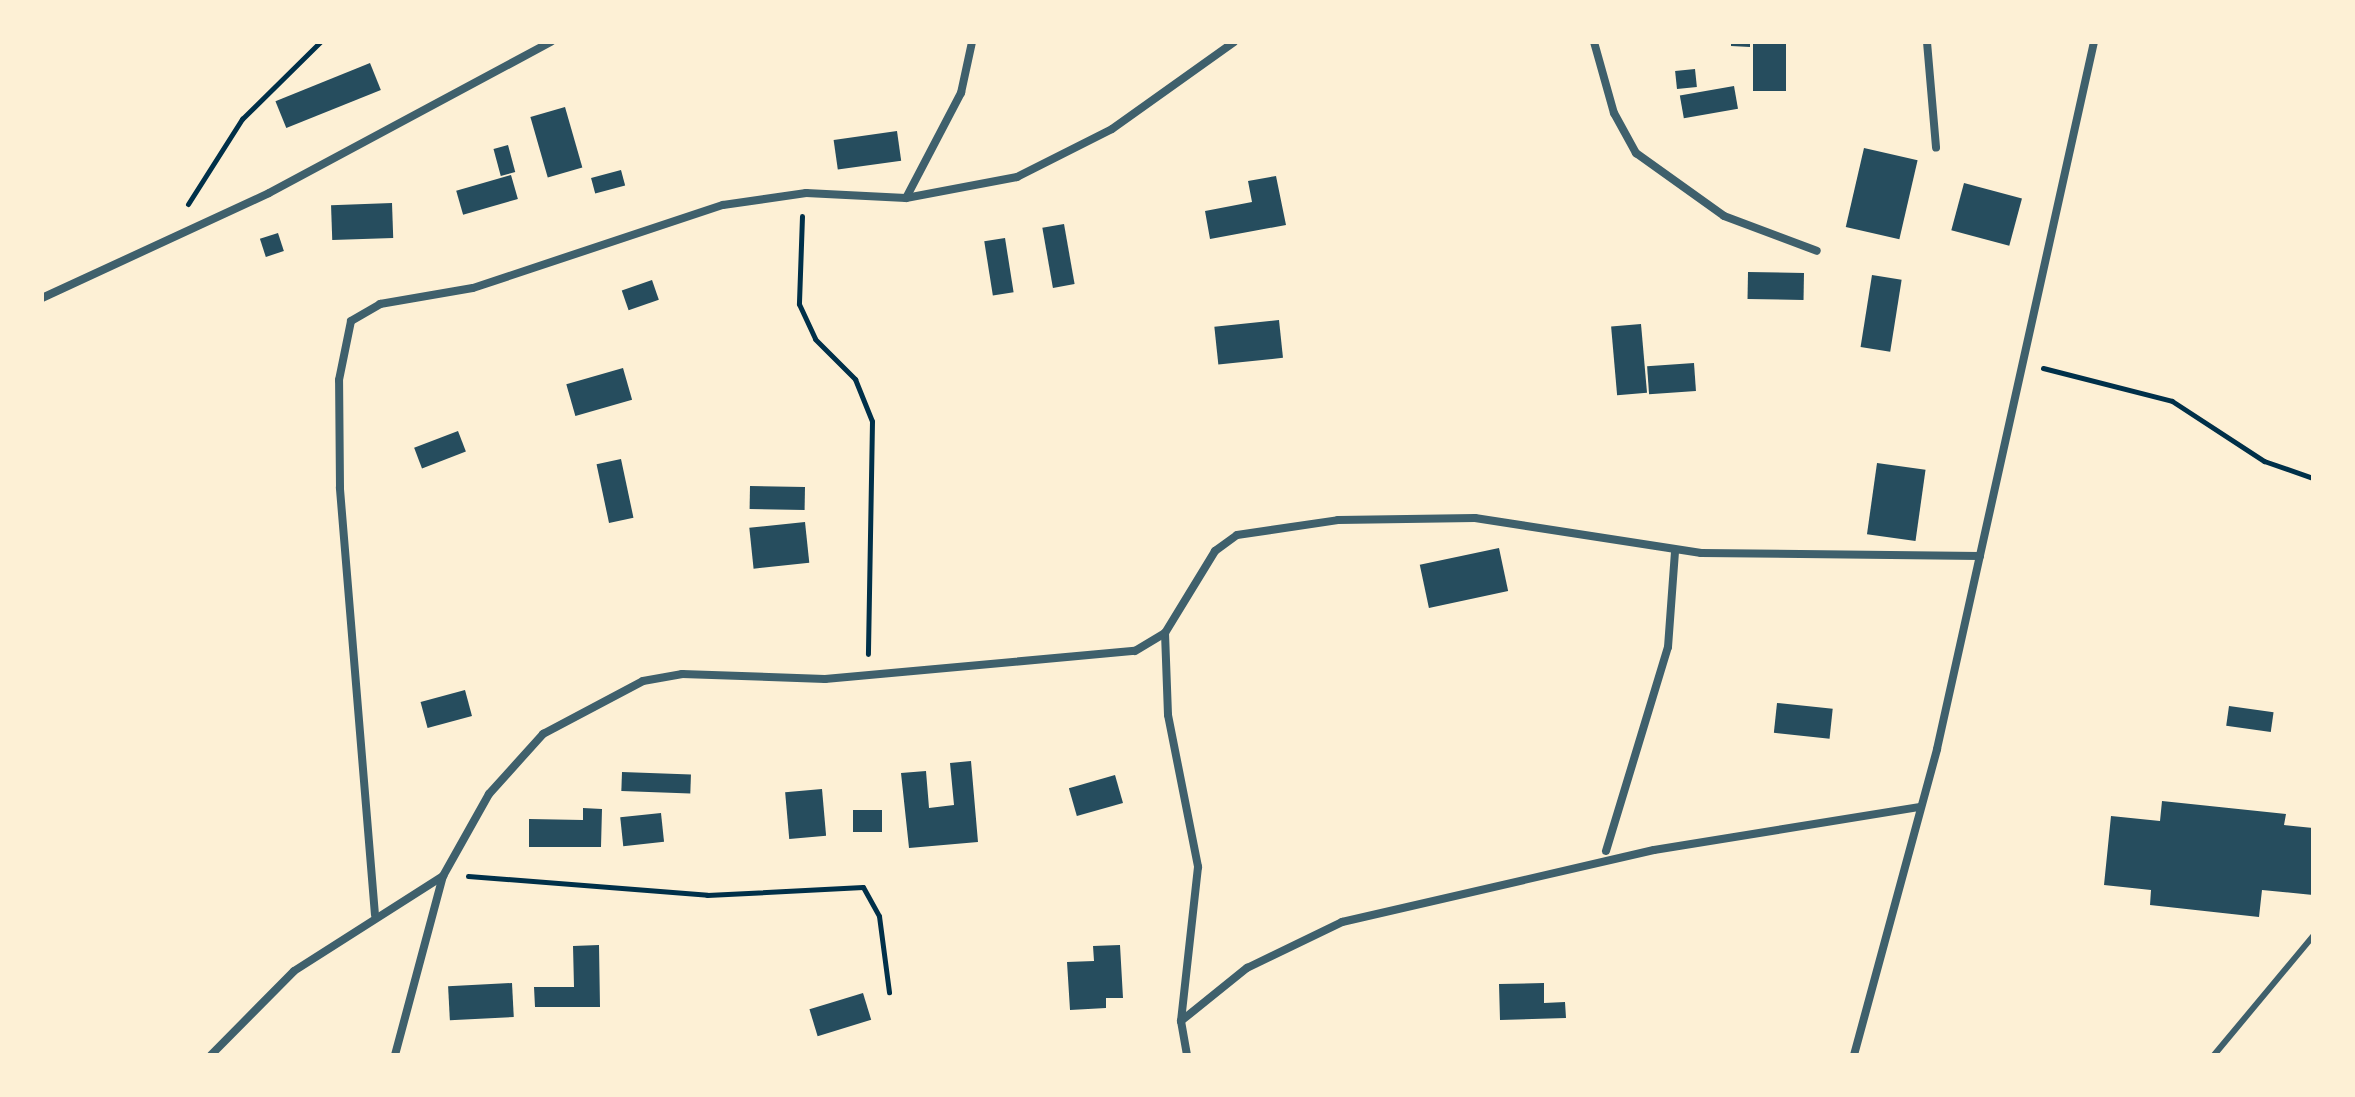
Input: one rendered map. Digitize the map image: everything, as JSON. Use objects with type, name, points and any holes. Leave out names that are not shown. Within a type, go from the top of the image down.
[{"type":"street","points":[[42,298],[173,233],[269,193],[551,42]]},
{"type":"street","points":[[906,198],[961,93],[972,42]]},
{"type":"street","points":[[375,915],[340,487],[339,380],[351,321],[380,304],[473,288],[657,222],[806,193],[906,198],[965,190],[1053,162],[1234,42]]},
{"type":"street","points":[[1594,42],[1614,113],[1636,153],[1724,216],[1817,251]]},
{"type":"street","points":[[1927,42],[1936,148]]},
{"type":"street","points":[[1854,1055],[1980,556],[2019,362],[2094,42]]},
{"type":"street","points":[[395,1055],[443,876],[489,794],[543,734],[601,699],[682,674],[868,675],[1100,659],[1135,651],[1165,633],[1215,551],[1237,535],[1273,528],[1415,513],[1675,551],[1980,556]]},
{"type":"street","points":[[1606,851],[1668,647],[1675,551]]},
{"type":"street","points":[[1165,633],[1168,715],[1198,867],[1181,1021],[1187,1055]]},
{"type":"street","points":[[1181,1021],[1247,968],[1342,922],[1654,850],[1919,807]]},
{"type":"street","points":[[211,1055],[294,971],[375,915],[443,876]]},
{"type":"lane","points":[[2214,1055],[2313,936]]},
{"type":"path","points":[[173,233],[242,119],[320,42]]},
{"type":"path","points":[[806,193],[796,247],[799,304],[815,339],[855,379],[872,421],[868,675]]},
{"type":"path","points":[[2019,362],[2172,401],[2264,461],[2313,478]]},
{"type":"path","points":[[443,876],[707,895],[863,887],[879,916],[889,992]]},
{"type":"building","points":[[1731,42],[1750,42],[1750,47],[1731,46]]},
{"type":"building","points":[[1753,42],[1786,42],[1786,91],[1753,91]]},
{"type":"building","points":[[370,63],[381,90],[286,128],[275,101]]},
{"type":"building","points":[[1695,69],[1697,87],[1677,89],[1675,71]]},
{"type":"building","points":[[1734,86],[1738,109],[1684,118],[1680,96]]},
{"type":"building","points":[[565,107],[582,168],[548,177],[530,117]]},
{"type":"building","points":[[897,131],[901,161],[838,170],[834,140]]},
{"type":"building","points":[[508,145],[515,172],[501,176],[494,149]]},
{"type":"building","points":[[1864,148],[1918,160],[1899,239],[1846,227]]},
{"type":"building","points":[[621,170],[625,185],[595,193],[591,178]]},
{"type":"building","points":[[511,175],[518,199],[463,215],[456,191]]},
{"type":"building","points":[[1276,176],[1286,225],[1210,239],[1205,211],[1252,202],[1248,181]]},
{"type":"building","points":[[1964,183],[2022,199],[2009,246],[1951,230]]},
{"type":"building","points":[[392,203],[393,238],[332,240],[331,205]]},
{"type":"building","points":[[1064,224],[1075,284],[1053,288],[1042,228]]},
{"type":"building","points":[[278,233],[284,251],[266,257],[260,239]]},
{"type":"building","points":[[1005,238],[1014,292],[993,296],[984,241]]},
{"type":"building","points":[[1748,272],[1804,273],[1804,300],[1748,299]]},
{"type":"building","points":[[1872,275],[1902,280],[1890,352],[1861,347]]},
{"type":"building","points":[[652,280],[659,300],[629,310],[622,290]]},
{"type":"building","points":[[1279,320],[1283,358],[1218,365],[1214,327]]},
{"type":"building","points":[[1641,324],[1647,393],[1617,395],[1611,327]]},
{"type":"building","points":[[1694,363],[1696,391],[1649,394],[1647,366]]},
{"type":"building","points":[[623,368],[632,400],[575,416],[566,384]]},
{"type":"building","points":[[458,431],[466,452],[422,468],[414,448]]},
{"type":"building","points":[[621,459],[633,518],[609,523],[597,464]]},
{"type":"building","points":[[1877,463],[1926,470],[1916,541],[1867,534]]},
{"type":"building","points":[[750,486],[805,487],[805,510],[750,509]]},
{"type":"building","points":[[805,522],[809,563],[754,569],[749,528]]},
{"type":"building","points":[[1499,548],[1508,591],[1429,608],[1420,565]]},
{"type":"building","points":[[465,690],[472,716],[428,728],[421,702]]},
{"type":"building","points":[[1777,703],[1833,709],[1830,739],[1774,733]]},
{"type":"building","points":[[2229,706],[2274,712],[2271,732],[2226,726]]},
{"type":"building","points":[[971,761],[978,842],[909,848],[901,773],[926,771],[929,808],[954,805],[950,763]]},
{"type":"building","points":[[622,772],[691,774],[690,793],[621,791]]},
{"type":"building","points":[[1115,775],[1123,803],[1077,816],[1069,788]]},
{"type":"building","points":[[822,789],[826,836],[789,839],[785,792]]},
{"type":"building","points":[[2162,801],[2286,814],[2284,825],[2313,828],[2313,895],[2262,890],[2259,917],[2150,905],[2151,890],[2104,885],[2111,816],[2160,821]]},
{"type":"building","points":[[583,808],[602,809],[601,847],[529,847],[529,819],[583,820]]},
{"type":"building","points":[[853,810],[882,810],[882,832],[853,832]]},
{"type":"building","points":[[661,813],[664,842],[623,846],[620,817]]},
{"type":"building","points":[[599,945],[600,1007],[535,1007],[534,987],[574,987],[573,946]]},
{"type":"building","points":[[1120,945],[1123,998],[1106,998],[1106,1008],[1070,1010],[1067,962],[1094,961],[1093,946]]},
{"type":"building","points":[[512,983],[514,1017],[450,1020],[448,986]]},
{"type":"building","points":[[1544,983],[1544,1003],[1565,1002],[1566,1018],[1500,1020],[1499,984]]},
{"type":"building","points":[[863,993],[871,1020],[818,1036],[809,1009]]}]
